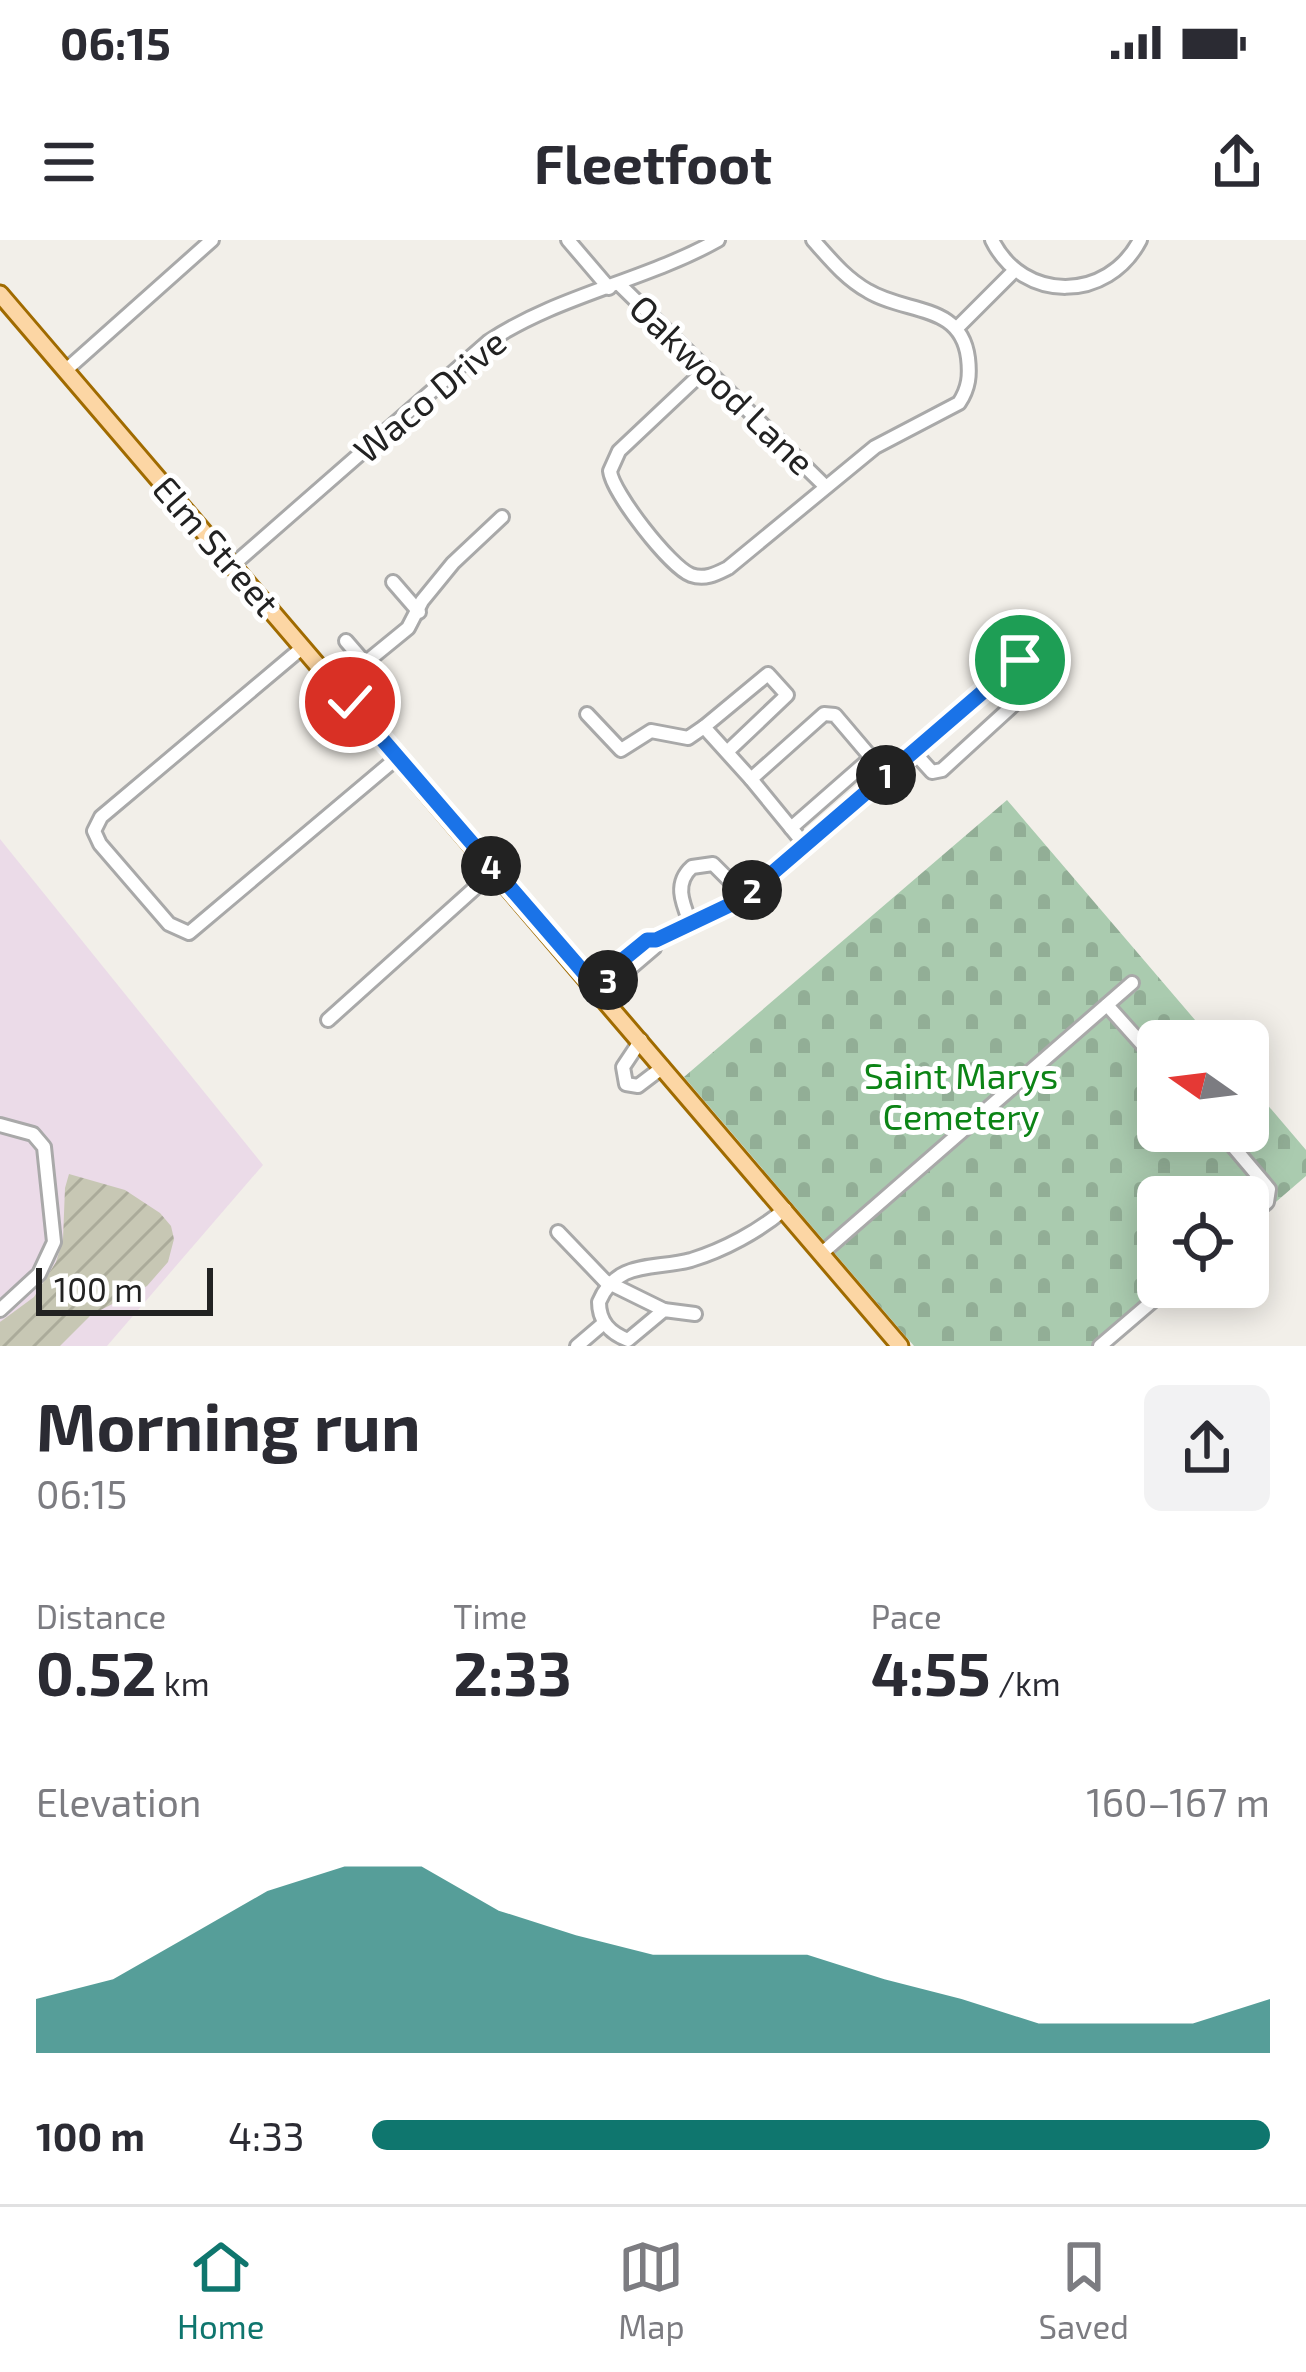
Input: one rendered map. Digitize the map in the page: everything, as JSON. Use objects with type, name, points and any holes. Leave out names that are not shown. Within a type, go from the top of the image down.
[{"type":"main road","name":"Elm Street","points":[[0,294],[901,1346]]},
{"type":"street","points":[[66,370],[212,240]]},
{"type":"street","name":"Oakwood Lane","points":[[568,240],[825,486]]},
{"type":"street","name":"Waco Drive","points":[[232,565],[476,350],[529,318],[718,240]]},
{"type":"street","points":[[705,370],[619,451],[610,471],[617,492],[681,569],[702,577],[728,568],[875,447],[959,403],[969,371],[958,327],[944,316],[886,300],[863,288],[813,240]]},
{"type":"street","points":[[992,240],[1015,270],[1048,286],[1088,285],[1121,266],[1140,240]]},
{"type":"street","points":[[958,327],[1015,270]]},
{"type":"street","points":[[337,686],[408,628],[422,601],[453,563],[502,517]]},
{"type":"street","points":[[394,582],[418,611]]},
{"type":"street","points":[[346,640],[365,663]]},
{"type":"street","points":[[303,647],[101,817],[94,831],[169,924],[189,933],[398,757]]},
{"type":"street","points":[[598,989],[655,948],[656,940],[745,896],[1015,663],[1024,663],[1035,676],[1035,685],[942,770],[932,772],[914,751]]},
{"type":"street","points":[[587,714],[621,750],[650,731],[688,738],[764,676],[772,676],[787,695],[727,752]]},
{"type":"street","points":[[751,779],[829,713],[886,775]]},
{"type":"street","points":[[704,727],[805,845]]},
{"type":"street","points":[[791,828],[871,758]]},
{"type":"street","points":[[690,922],[681,882],[692,867],[713,864],[745,896]]},
{"type":"street","points":[[328,1020],[495,870]]},
{"type":"street","points":[[822,1252],[1132,983]]},
{"type":"street","points":[[1107,1005],[1137,1039]]},
{"type":"street","points":[[640,1040],[623,1067],[626,1084],[638,1086],[663,1067]]},
{"type":"street","points":[[0,1125],[33,1134],[44,1148],[54,1242],[39,1274],[0,1310]]},
{"type":"street","points":[[1238,1152],[1258,1176]]},
{"type":"street","points":[[664,1310],[629,1342],[604,1323],[599,1301],[609,1284],[634,1268],[685,1261],[709,1252],[751,1233],[784,1208]]},
{"type":"street","points":[[558,1232],[609,1284],[664,1310],[695,1314]]},
{"type":"street","points":[[1100,1346],[1144,1308]]},
{"type":"street","points":[[578,1346],[604,1323]]},
{"type":"shaded area","points":[[0,839],[263,1165],[107,1346],[0,1346]]},
{"type":"shaded area","points":[[69,1174],[125,1190],[160,1213],[174,1239],[168,1262],[147,1286],[91,1315],[60,1346],[0,1346],[0,1322],[34,1297],[56,1262]]},
{"type":"green space","name":"Saint Marys Cemetery","points":[[1007,800],[1195,1020],[1137,1020],[1137,1152],[1269,1152],[1269,1107],[1306,1150],[1306,1176],[1269,1208],[1269,1176],[1137,1176],[1137,1308],[1152,1308],[1108,1346],[914,1346],[684,1077]]},
{"type":"route","points":[[350,702],[598,989],[613,975],[614,967],[647,940],[736,902],[755,888],[1020,660]]}]
